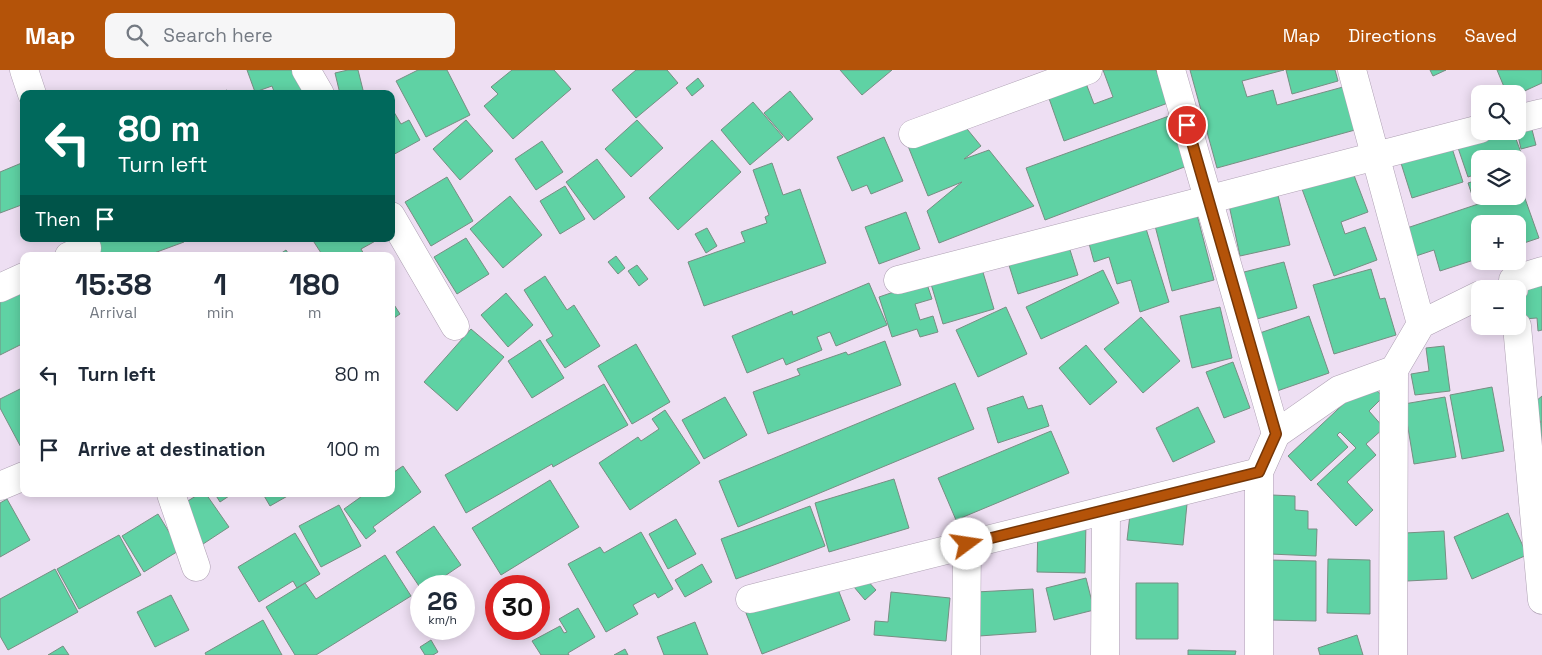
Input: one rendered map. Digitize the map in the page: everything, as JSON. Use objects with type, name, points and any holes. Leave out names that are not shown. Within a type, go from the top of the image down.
[{"type":"street","points":[[24,70],[31,90]]},
{"type":"street","points":[[306,70],[318,90]]},
{"type":"street","points":[[913,134],[1088,70]]},
{"type":"street","points":[[1171,70],[1276,434]]},
{"type":"street","points":[[1352,70],[1420,324]]},
{"type":"street","points":[[1526,117],[1542,113]]},
{"type":"street","points":[[898,280],[1471,131]]},
{"type":"street","points":[[395,223],[455,326]]},
{"type":"street","points":[[1521,280],[1542,271]]},
{"type":"street","points":[[0,288],[20,279]]},
{"type":"street","points":[[1393,655],[1394,370],[1420,324],[1471,299]]},
{"type":"street","points":[[1518,335],[1542,600]]},
{"type":"street","points":[[1258,655],[1259,472],[1276,434],[1339,390],[1394,370]]},
{"type":"street","points":[[750,598],[1259,472]]},
{"type":"street","points":[[0,486],[20,478]]},
{"type":"street","points":[[172,497],[196,567]]},
{"type":"street","points":[[1105,655],[1106,510]]},
{"type":"street","points":[[966,655],[967,544]]},
{"type":"building","points":[[247,70],[304,70],[312,90],[274,90],[272,86],[254,90]]},
{"type":"building","points":[[358,70],[363,90],[339,90],[335,73]]},
{"type":"building","points":[[418,70],[447,70],[470,115],[426,137],[396,81]]},
{"type":"building","points":[[512,70],[554,70],[571,89],[513,139],[484,106],[498,94],[491,87]]},
{"type":"building","points":[[636,70],[667,70],[678,83],[636,118],[612,90]]},
{"type":"building","points":[[840,70],[892,70],[862,95]]},
{"type":"building","points":[[1103,70],[1156,70],[1168,103],[1064,141],[1045,87],[1082,73],[1094,104],[1113,97]]},
{"type":"building","points":[[1190,70],[1284,70],[1242,81],[1247,97],[1273,90],[1277,105],[1343,87],[1355,130],[1217,168]]},
{"type":"building","points":[[1286,70],[1335,70],[1338,81],[1292,94]]},
{"type":"building","points":[[1430,70],[1446,70],[1433,76]]},
{"type":"building","points":[[1497,70],[1542,70],[1542,83],[1526,90],[1526,85],[1503,85]]},
{"type":"building","points":[[698,78],[704,86],[692,96],[686,88]]},
{"type":"building","points":[[790,91],[813,119],[788,141],[764,113]]},
{"type":"building","points":[[753,102],[783,137],[750,165],[721,130]]},
{"type":"building","points":[[395,114],[401,124],[409,120],[420,140],[395,154]]},
{"type":"building","points":[[1169,116],[1187,166],[1045,220],[1026,168]]},
{"type":"building","points":[[466,120],[493,151],[460,180],[433,149]]},
{"type":"building","points":[[637,120],[663,148],[631,177],[605,149]]},
{"type":"building","points":[[1530,122],[1536,145],[1521,149],[1519,140],[1526,140],[1526,125]]},
{"type":"building","points":[[963,124],[981,146],[964,159],[989,150],[1034,206],[939,243],[927,211],[962,182],[928,196],[908,146]]},
{"type":"building","points":[[884,137],[903,181],[871,194],[867,185],[852,191],[837,157]]},
{"type":"building","points":[[1471,137],[1471,140],[1516,140],[1520,150],[1471,150],[1471,176],[1468,177],[1456,142]]},
{"type":"building","points":[[712,140],[741,172],[678,230],[649,198]]},
{"type":"building","points":[[542,141],[563,172],[536,190],[515,159]]},
{"type":"building","points":[[1451,145],[1463,182],[1412,198],[1400,160]]},
{"type":"building","points":[[597,159],[625,197],[594,220],[566,182]]},
{"type":"building","points":[[772,163],[783,195],[800,189],[826,263],[704,306],[688,262],[745,242],[741,232],[767,223],[765,217],[769,215],[753,170]]},
{"type":"building","points":[[20,164],[20,206],[0,213],[0,172]]},
{"type":"building","points":[[1352,170],[1368,212],[1341,222],[1345,234],[1365,227],[1377,260],[1334,276],[1302,189]]},
{"type":"building","points":[[447,177],[473,221],[431,246],[405,202]]},
{"type":"building","points":[[565,186],[585,219],[560,234],[540,201]]},
{"type":"building","points":[[1278,195],[1290,245],[1240,256],[1229,205]]},
{"type":"building","points":[[510,196],[542,235],[503,268],[470,229]]},
{"type":"building","points":[[1526,201],[1539,238],[1526,242],[1526,215],[1471,215],[1471,261],[1440,271],[1434,250],[1407,259],[1398,231],[1475,205],[1526,205]]},
{"type":"building","points":[[1195,207],[1214,280],[1172,291],[1153,218]]},
{"type":"building","points":[[906,212],[920,249],[879,264],[865,227]]},
{"type":"building","points":[[1143,219],[1169,302],[1140,312],[1131,280],[1117,284],[1109,257],[1094,262],[1087,236]]},
{"type":"building","points":[[707,228],[717,246],[706,253],[695,234]]},
{"type":"building","points":[[1064,231],[1078,275],[1018,294],[1008,262]]},
{"type":"building","points":[[466,238],[489,274],[457,294],[434,257]]},
{"type":"building","points":[[88,242],[184,242],[157,252],[92,252]]},
{"type":"building","points":[[314,242],[374,242],[361,249],[363,252],[320,252]]},
{"type":"building","points":[[616,256],[625,268],[618,274],[608,262]]},
{"type":"building","points":[[979,259],[994,309],[943,324],[928,274]]},
{"type":"building","points":[[1284,262],[1297,308],[1257,319],[1244,272]]},
{"type":"building","points":[[637,265],[648,279],[639,286],[628,271]]},
{"type":"building","points":[[1371,269],[1380,299],[1385,298],[1396,335],[1334,354],[1313,285]]},
{"type":"building","points":[[1103,270],[1119,303],[1041,339],[1026,307]]},
{"type":"building","points":[[545,276],[567,310],[574,305],[600,346],[565,368],[546,340],[553,336],[524,290]]},
{"type":"building","points":[[20,281],[20,345],[0,355],[0,291]]},
{"type":"building","points":[[926,281],[932,299],[915,304],[920,320],[933,316],[938,332],[920,337],[917,329],[892,337],[879,297]]},
{"type":"building","points":[[1542,282],[1542,330],[1538,331],[1537,318],[1526,319],[1526,284]]},
{"type":"building","points":[[869,283],[887,325],[836,346],[830,332],[817,337],[822,350],[786,365],[783,358],[747,373],[732,336],[792,311],[793,315]]},
{"type":"building","points":[[506,293],[533,325],[508,347],[481,315]]},
{"type":"building","points":[[395,306],[400,314],[395,317]]},
{"type":"building","points":[[1006,307],[1027,354],[978,377],[956,330]]},
{"type":"building","points":[[1220,307],[1232,358],[1192,368],[1180,316]]},
{"type":"building","points":[[1309,316],[1329,373],[1277,391],[1257,334]]},
{"type":"building","points":[[1141,317],[1180,361],[1143,393],[1104,349]]},
{"type":"building","points":[[471,329],[504,357],[457,411],[424,382]]},
{"type":"building","points":[[540,340],[564,378],[532,398],[508,361]]},
{"type":"building","points":[[885,341],[901,385],[768,434],[753,392],[800,375],[797,369],[846,352],[848,355]]},
{"type":"building","points":[[636,344],[670,402],[632,424],[598,366]]},
{"type":"building","points":[[1086,345],[1117,382],[1090,405],[1059,368]]},
{"type":"building","points":[[1444,346],[1450,391],[1415,395],[1411,374],[1429,371],[1426,348]]},
{"type":"building","points":[[1233,362],[1250,408],[1224,418],[1206,372]]},
{"type":"building","points":[[1368,381],[1383,397],[1369,411],[1384,428],[1366,444],[1376,455],[1347,482],[1373,510],[1356,526],[1317,484],[1356,448],[1340,432],[1337,435],[1348,447],[1311,481],[1288,456]]},
{"type":"building","points":[[955,383],[974,429],[738,527],[719,481]]},
{"type":"building","points":[[604,384],[628,425],[553,467],[552,464],[466,513],[445,475]]},
{"type":"building","points":[[1492,387],[1504,451],[1462,459],[1450,395]]},
{"type":"building","points":[[20,389],[20,446],[0,408],[0,399]]},
{"type":"building","points":[[1023,396],[1028,409],[1042,405],[1049,426],[998,443],[987,408]]},
{"type":"building","points":[[1542,396],[1542,447],[1529,431],[1541,422],[1529,407]]},
{"type":"building","points":[[725,397],[747,435],[704,459],[682,420]]},
{"type":"building","points":[[1445,397],[1456,457],[1414,464],[1404,404]]},
{"type":"building","points":[[1198,407],[1215,442],[1173,462],[1156,428]]},
{"type":"building","points":[[665,410],[700,463],[630,510],[599,463],[638,437],[641,441],[659,429],[652,419]]},
{"type":"building","points":[[1051,431],[1069,473],[956,520],[938,478]]},
{"type":"building","points":[[403,466],[421,492],[373,527],[376,531],[366,539],[344,509],[361,497],[395,497],[395,471]]},
{"type":"building","points":[[894,479],[909,528],[829,552],[815,503]]},
{"type":"building","points":[[550,480],[579,527],[501,575],[472,528]]},
{"type":"building","points":[[1272,495],[1295,496],[1295,510],[1308,511],[1308,529],[1317,529],[1316,556],[1270,554]]},
{"type":"building","points":[[194,497],[208,497],[229,527],[200,546],[175,509]]},
{"type":"building","points":[[217,497],[228,497],[220,502]]},
{"type":"building","points":[[265,497],[286,497],[270,506]]},
{"type":"building","points":[[1132,498],[1187,504],[1183,545],[1127,540]]},
{"type":"building","points":[[7,499],[30,540],[0,557],[0,503]]},
{"type":"building","points":[[339,505],[361,546],[321,567],[299,526]]},
{"type":"building","points":[[810,506],[825,546],[736,579],[721,539]]},
{"type":"building","points":[[1508,513],[1527,555],[1472,579],[1454,537]]},
{"type":"building","points":[[158,514],[180,550],[144,572],[122,536]]},
{"type":"building","points":[[676,519],[696,554],[668,569],[649,534]]},
{"type":"building","points":[[1038,520],[1086,521],[1085,573],[1037,572]]},
{"type":"building","points":[[434,526],[461,565],[446,575],[412,575],[396,552]]},
{"type":"building","points":[[1444,531],[1447,579],[1407,581],[1405,533]]},
{"type":"building","points":[[641,532],[673,589],[658,598],[655,593],[633,605],[638,614],[606,632],[568,564],[600,547],[604,553]]},
{"type":"building","points":[[295,533],[320,574],[297,588],[293,581],[259,602],[238,567]]},
{"type":"building","points":[[119,535],[141,575],[79,609],[57,569]]},
{"type":"building","points":[[385,555],[410,594],[410,597],[316,655],[295,655],[266,607],[305,583],[316,599]]},
{"type":"building","points":[[1328,559],[1370,560],[1370,614],[1327,613]]},
{"type":"building","points":[[1269,560],[1316,561],[1316,621],[1268,620]]},
{"type":"building","points":[[702,564],[712,582],[685,597],[675,580]]},
{"type":"building","points":[[55,569],[78,612],[8,650],[0,636],[0,599]]},
{"type":"building","points":[[865,578],[876,590],[865,600],[854,587]]},
{"type":"building","points":[[1086,578],[1094,610],[1054,620],[1046,588]]},
{"type":"building","points":[[834,579],[850,620],[762,654],[746,613]]},
{"type":"building","points":[[1136,583],[1178,583],[1178,639],[1136,639]]},
{"type":"building","points":[[1033,589],[1036,632],[979,636],[976,592]]},
{"type":"building","points":[[891,592],[950,598],[946,641],[874,635],[875,621],[888,622]]},
{"type":"building","points":[[171,595],[189,630],[155,647],[137,612]]},
{"type":"building","points":[[578,608],[595,637],[568,653],[569,655],[541,655],[532,641],[550,640],[550,631],[560,626],[564,633],[567,632],[559,619]]},
{"type":"building","points":[[263,620],[282,655],[206,655],[205,653]]},
{"type":"building","points":[[695,622],[708,655],[664,655],[657,637]]},
{"type":"building","points":[[1357,635],[1363,655],[1320,655],[1318,648]]},
{"type":"building","points":[[431,640],[438,652],[433,655],[425,655],[420,647]]},
{"type":"building","points":[[63,646],[69,655],[48,655]]},
{"type":"building","points":[[625,649],[628,655],[614,655]]},
{"type":"building","points":[[1188,650],[1236,651],[1235,655],[1188,655]]},
{"type":"route","points":[[967,544],[1259,472],[1276,434],[1187,125]]}]
